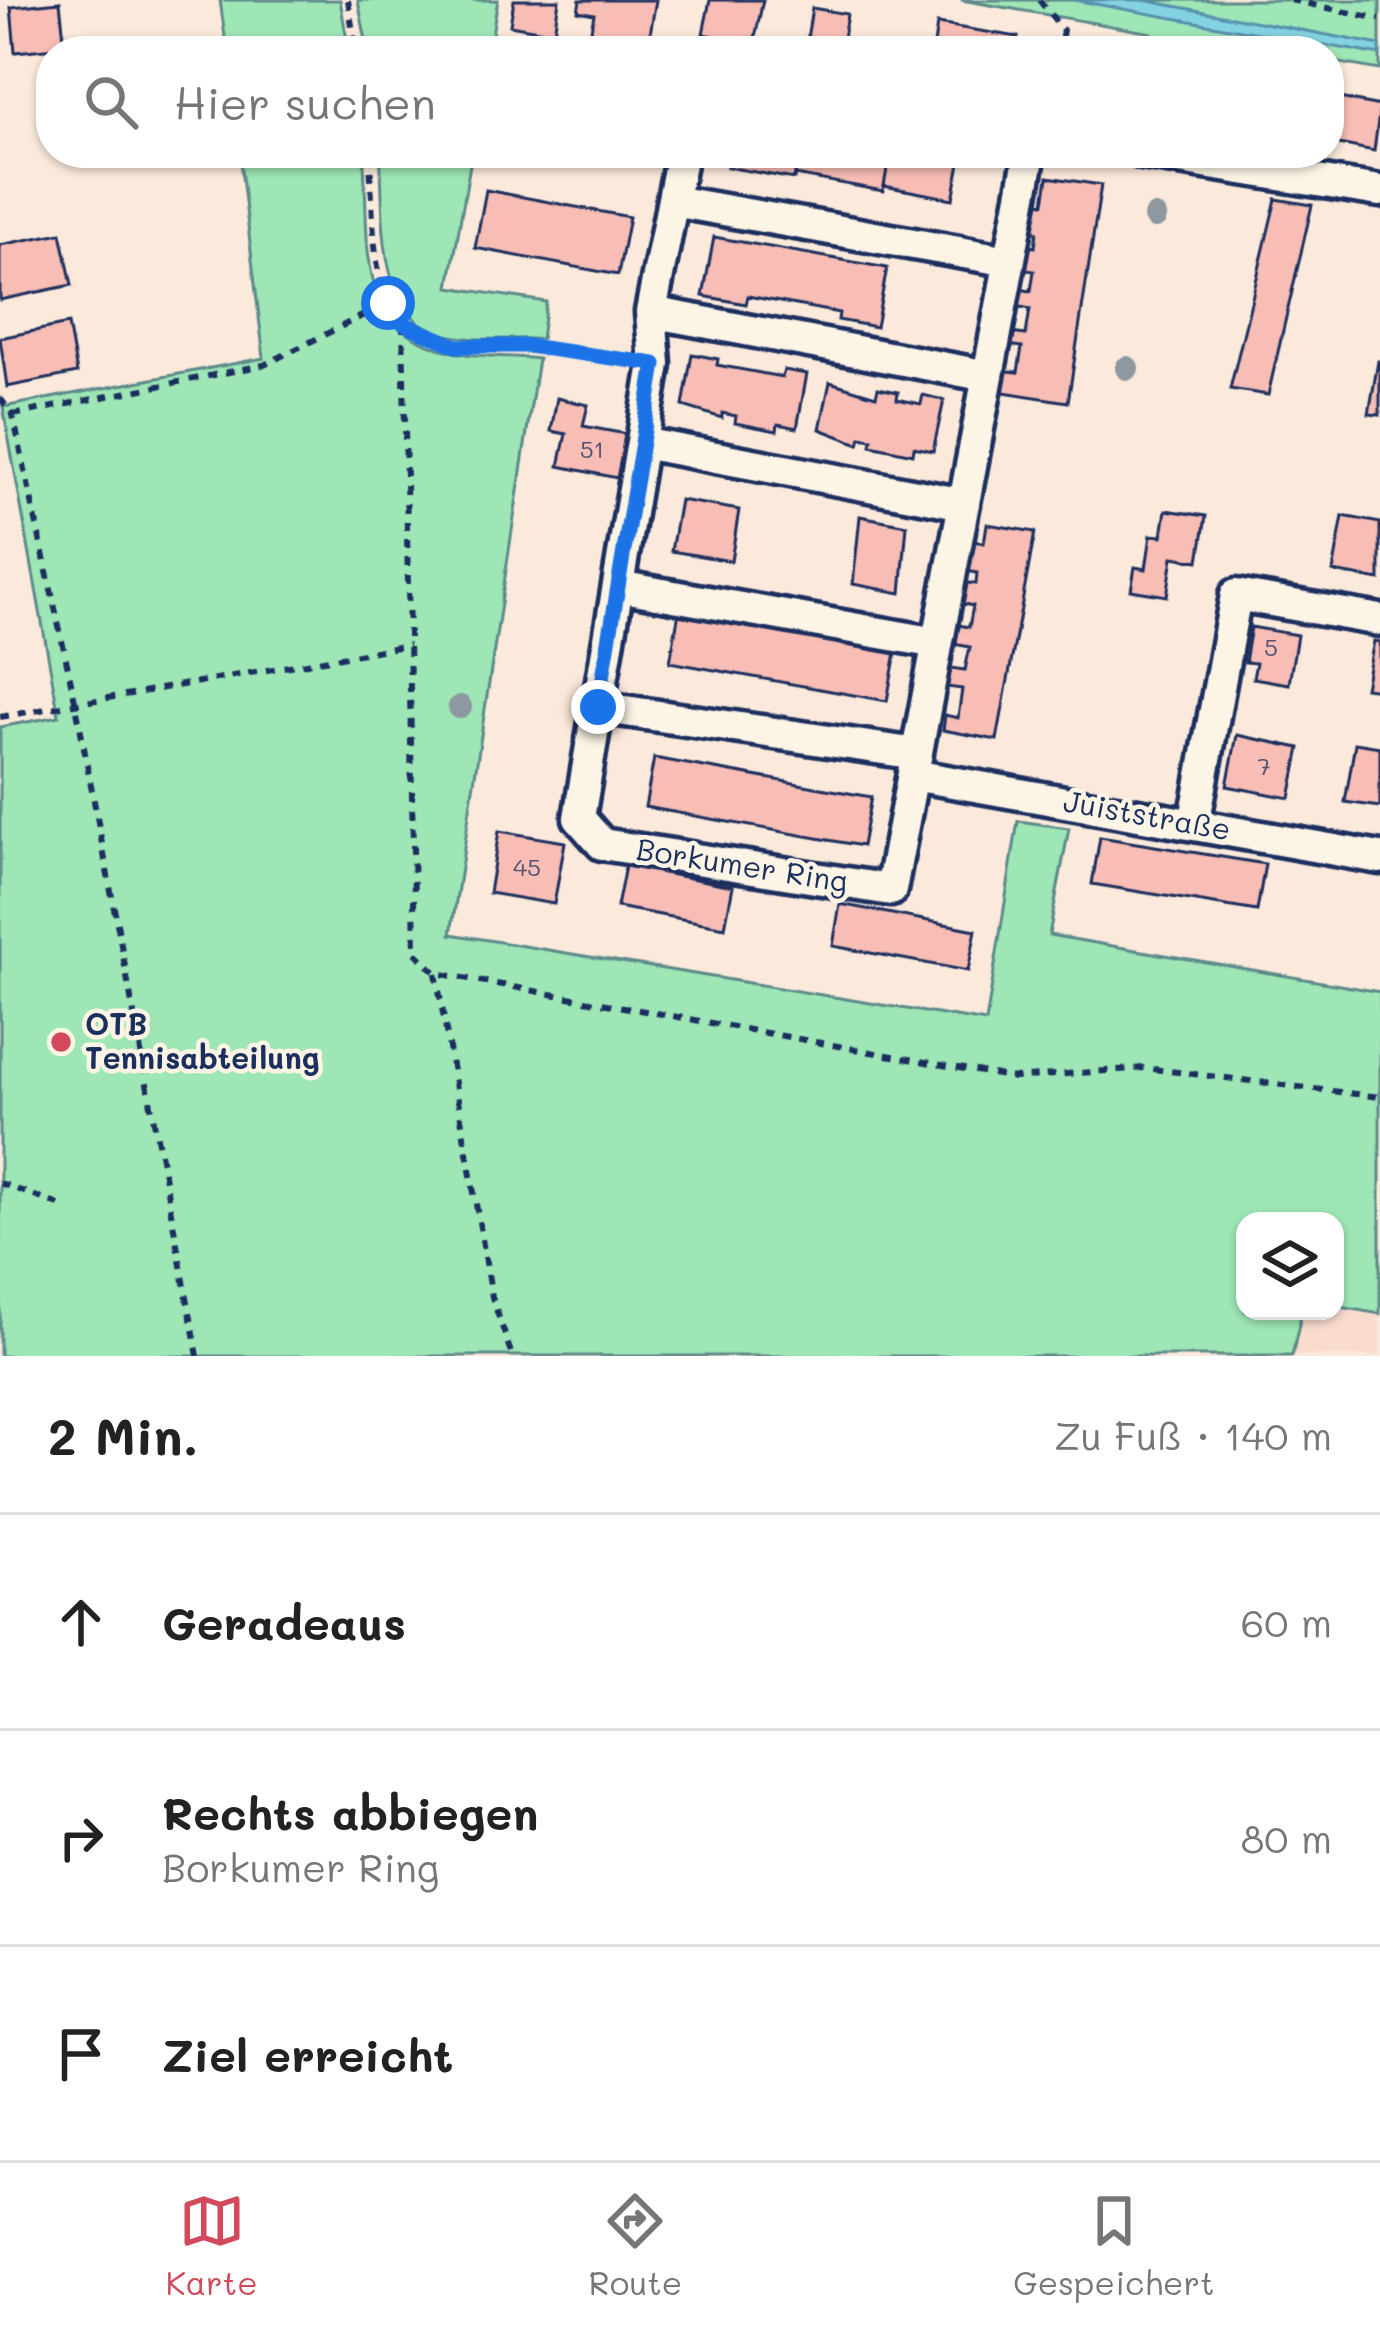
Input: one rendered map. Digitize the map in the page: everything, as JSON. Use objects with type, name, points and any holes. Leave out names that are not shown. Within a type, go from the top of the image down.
[{"type":"street","name":"Borkumer Ring","points":[[679,168],[650,312],[655,364],[579,818],[602,844],[891,890],[1027,168]]},
{"type":"street","points":[[1236,168],[1380,191]]},
{"type":"street","points":[[673,201],[1010,261]]},
{"type":"street","points":[[650,312],[988,376]]},
{"type":"street","points":[[642,442],[964,504]]},
{"type":"street","points":[[619,586],[938,644]]},
{"type":"street","points":[[1194,824],[1236,595],[1380,620]]},
{"type":"street","points":[[598,707],[915,765]]},
{"type":"street","name":"Juiststraße","points":[[915,765],[1380,858]]},
{"type":"path","points":[[348,0],[354,36]]},
{"type":"path","points":[[1039,0],[1063,30],[1062,36]]},
{"type":"path","points":[[1290,0],[1380,19]]},
{"type":"path","points":[[370,168],[381,278],[388,303],[403,323],[456,346],[528,346],[655,364]]},
{"type":"path","points":[[13,415],[264,365],[388,303]]},
{"type":"path","points":[[0,398],[13,415],[76,705],[198,1356]]},
{"type":"path","points":[[0,716],[409,645]]},
{"type":"path","points":[[436,973],[492,1297],[512,1356]]},
{"type":"path","points":[[0,1183],[67,1208]]},
{"type":"shaded area","points":[[1344,1308],[1380,1314],[1380,1356],[1292,1356],[1300,1320],[1344,1320]]},
{"type":"green space","points":[[220,0],[340,0],[346,36],[225,36]]},
{"type":"green space","points":[[358,0],[498,0],[492,36],[365,36]]},
{"type":"green space","points":[[961,0],[1380,0],[1380,70],[1344,64],[1344,36],[1152,33]]},
{"type":"green space","points":[[241,168],[364,168],[372,276],[381,302],[396,323],[420,340],[454,352],[538,359],[451,934],[986,1022],[1018,821],[1069,828],[1049,935],[1380,992],[1380,1314],[1344,1308],[1344,1212],[1236,1212],[1236,1320],[1300,1320],[1292,1356],[0,1356],[0,727],[59,716],[3,407],[264,358]]},
{"type":"green space","points":[[381,168],[469,168],[449,287],[546,302],[541,339],[461,338],[436,332],[416,320],[392,280]]},
{"type":"water","points":[[1073,0],[1143,0],[1333,36],[1274,36]]},
{"type":"water","points":[[1344,38],[1380,45],[1380,55],[1344,49]]},
{"type":"building","points":[[514,0],[559,0],[554,33],[510,25]]},
{"type":"building","points":[[580,0],[656,0],[650,36],[590,36],[594,14],[578,11]]},
{"type":"building","points":[[710,0],[763,0],[755,36],[703,34]]},
{"type":"building","points":[[60,2],[64,36],[36,36],[36,50],[15,52],[11,7]]},
{"type":"building","points":[[812,8],[847,14],[843,36],[807,36]]},
{"type":"building","points":[[937,24],[1012,36],[935,36]]},
{"type":"building","points":[[1344,99],[1380,106],[1374,151],[1344,145]]},
{"type":"building","points":[[733,168],[796,168],[794,179]]},
{"type":"building","points":[[796,168],[887,168],[883,191],[795,175]]},
{"type":"building","points":[[887,168],[959,168],[953,199],[884,186]]},
{"type":"building","points":[[1048,177],[1101,185],[1068,402],[997,391],[1000,370],[1018,372],[1022,347],[1009,345],[1010,333],[1026,335],[1030,309],[1016,306],[1019,289],[1031,291],[1034,271],[1019,269],[1023,245],[1035,247],[1037,232],[1023,229],[1027,200],[1044,203]]},
{"type":"building","points":[[486,190],[629,217],[618,275],[475,248]]},
{"type":"building","points":[[1276,199],[1312,205],[1268,395],[1230,389]]},
{"type":"building","points":[[61,233],[72,285],[0,300],[0,245]]},
{"type":"building","points":[[714,237],[887,268],[876,327],[838,320],[839,313],[748,296],[746,304],[703,296]]},
{"type":"building","points":[[68,324],[77,373],[7,387],[0,338]]},
{"type":"building","points":[[692,354],[718,359],[717,365],[782,377],[784,370],[807,374],[797,428],[778,424],[777,431],[735,423],[736,416],[722,413],[722,418],[683,406]]},
{"type":"building","points":[[1380,361],[1380,415],[1369,414]]},
{"type":"building","points":[[830,382],[876,396],[878,388],[898,392],[897,399],[921,404],[923,395],[944,400],[933,451],[914,447],[913,454],[871,445],[872,439],[861,437],[859,444],[820,429]]},
{"type":"building","points":[[557,398],[588,405],[583,426],[626,434],[617,478],[559,466],[566,434],[551,431]]},
{"type":"building","points":[[680,500],[739,510],[731,561],[671,551]]},
{"type":"building","points":[[1166,510],[1206,516],[1199,561],[1173,557],[1167,596],[1131,590],[1135,567],[1146,569],[1151,535],[1162,536]]},
{"type":"building","points":[[860,516],[907,525],[901,593],[853,584]]},
{"type":"building","points":[[1343,516],[1380,523],[1380,580],[1333,572]]},
{"type":"building","points":[[987,524],[1035,532],[997,740],[943,730],[945,715],[958,718],[962,689],[947,687],[951,668],[965,670],[970,647],[954,644],[958,625],[969,627],[973,606],[958,603],[962,582],[976,584],[977,573],[962,570],[968,540],[984,543]]},
{"type":"building","points":[[679,612],[896,652],[887,701],[670,662]]},
{"type":"building","points":[[1251,627],[1297,635],[1289,684],[1253,678],[1256,663],[1245,662]]},
{"type":"building","points":[[1374,641],[1380,642],[1380,690],[1365,688]]},
{"type":"building","points":[[1237,735],[1300,748],[1290,798],[1227,786]]},
{"type":"building","points":[[1355,743],[1380,747],[1380,807],[1345,802]]},
{"type":"building","points":[[654,758],[871,797],[862,846],[645,807]]},
{"type":"building","points":[[499,831],[565,842],[554,904],[489,893]]},
{"type":"building","points":[[1100,837],[1265,864],[1257,911],[1092,884]]},
{"type":"building","points":[[625,866],[733,886],[725,927],[617,907]]},
{"type":"building","points":[[840,904],[976,930],[968,971],[833,946]]},
{"type":"place","name":"OTB Tennisabteilung","points":[[61,1042]]},
{"type":"route","points":[[388,303],[403,323],[428,338],[456,346],[528,346],[655,364],[598,707]]}]
